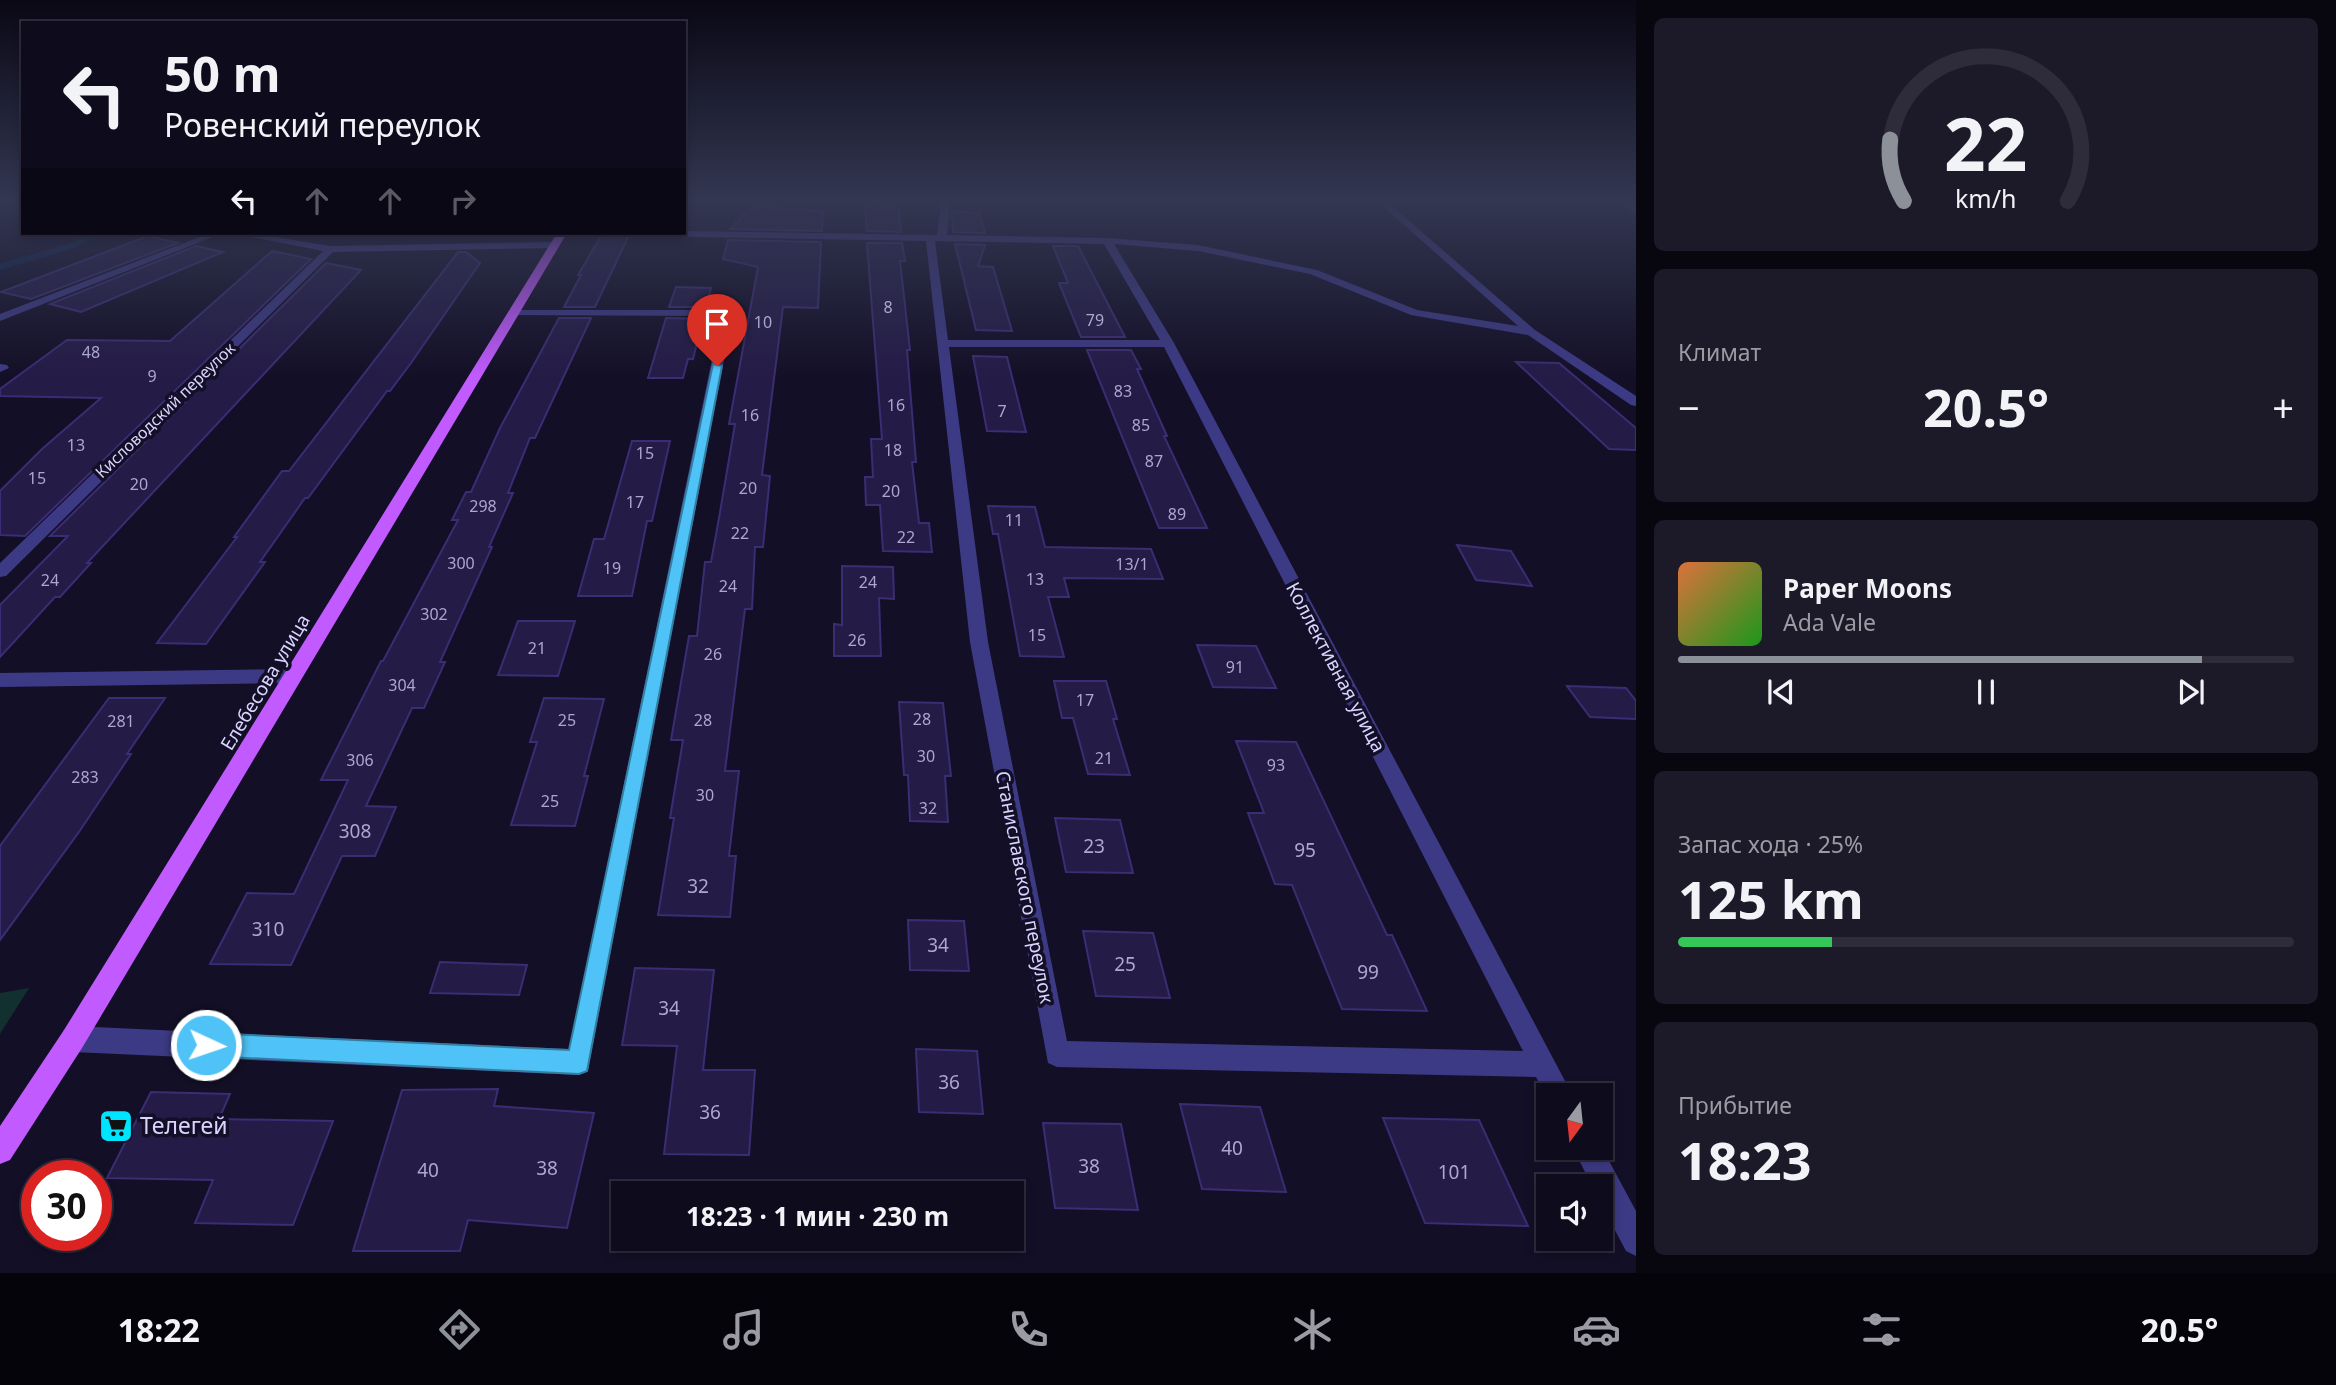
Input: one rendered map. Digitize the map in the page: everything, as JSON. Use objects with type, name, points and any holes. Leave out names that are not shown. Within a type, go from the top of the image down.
[{"type":"main road","name":"Елебесова улица","points":[[0,1150],[73,1038],[546,259]]},
{"type":"street","points":[[0,318],[150,259]]},
{"type":"street","name":"Кисловодский переулок","points":[[0,572],[319,259]]},
{"type":"street","name":"Станиславского переулок","points":[[937,259],[943,344],[979,642],[1057,1054],[1544,1064]]},
{"type":"street","name":"Коллективная улица","points":[[1118,259],[1168,343],[1554,1083]]},
{"type":"street","points":[[1253,259],[1313,272],[1415,313],[1531,332]]},
{"type":"street","points":[[1448,259],[1531,332],[1636,402]]},
{"type":"street","points":[[73,1038],[579,1062],[727,313],[513,313]]},
{"type":"street","points":[[943,344],[1168,343]]},
{"type":"street","points":[[0,680],[293,676]]},
{"type":"street","points":[[1593,1160],[1636,1241]]},
{"type":"green space","points":[[29,988],[0,1034],[0,993]]},
{"type":"building","points":[[87,259],[135,259],[31,299],[1,292]]},
{"type":"building","points":[[162,259],[205,259],[81,312],[50,304]]},
{"type":"building","points":[[262,259],[311,259],[25,536],[0,535],[0,491],[42,449],[101,398],[0,396],[0,389],[67,340],[170,341]]},
{"type":"building","points":[[452,259],[475,259],[480,263],[411,363],[308,498],[305,498],[260,562],[265,562],[206,644],[157,643],[237,537],[234,537],[282,471],[289,471]]},
{"type":"building","points":[[587,259],[618,259],[595,307],[564,307],[581,275],[578,275]]},
{"type":"building","points":[[725,259],[820,259],[818,308],[783,307],[762,475],[770,476],[763,547],[755,547],[752,609],[745,609],[725,771],[739,771],[729,856],[736,856],[730,917],[658,915],[674,818],[670,818],[683,740],[671,740],[689,636],[697,636],[705,562],[711,562],[735,424],[729,424],[758,267]]},
{"type":"building","points":[[868,259],[905,259],[900,261],[910,350],[907,350],[916,462],[912,462],[919,523],[929,523],[932,552],[883,551],[880,505],[866,505],[865,477],[873,477],[871,439],[882,439]]},
{"type":"building","points":[[959,259],[980,259],[978,266],[993,267],[1012,331],[976,330]]},
{"type":"building","points":[[1058,259],[1085,259],[1125,337],[1081,337],[1059,283],[1068,283]]},
{"type":"building","points":[[326,263],[361,270],[87,563],[91,563],[60,597],[55,597],[0,657],[0,605],[68,536],[50,536]]},
{"type":"building","points":[[676,287],[711,288],[706,307],[669,307]]},
{"type":"building","points":[[559,318],[591,318],[535,438],[530,438],[508,493],[513,493],[489,547],[492,547],[440,662],[445,662],[424,708],[412,708],[366,806],[396,807],[375,856],[342,856],[291,965],[210,964],[247,893],[294,894],[348,780],[321,780],[381,661],[458,520],[452,520],[466,492],[471,492],[500,428]]},
{"type":"building","points":[[666,318],[703,319],[693,359],[688,359],[683,378],[648,378]]},
{"type":"building","points":[[1087,350],[1131,350],[1167,436],[1164,436],[1207,528],[1159,528]]},
{"type":"building","points":[[973,356],[1007,357],[1026,432],[987,431]]},
{"type":"building","points":[[1516,362],[1559,363],[1636,428],[1636,450],[1609,449]]},
{"type":"building","points":[[632,441],[670,441],[652,521],[647,521],[632,596],[578,596],[594,539],[604,539]]},
{"type":"building","points":[[988,506],[1035,507],[1045,547],[1151,549],[1163,579],[1064,578],[1069,597],[1048,597],[1064,657],[1020,656],[998,534],[993,534]]},
{"type":"building","points":[[1457,545],[1511,551],[1532,586],[1476,580]]},
{"type":"building","points":[[842,566],[893,567],[894,599],[879,598],[881,656],[834,656],[834,624],[842,625]]},
{"type":"building","points":[[518,621],[575,621],[558,676],[498,675]]},
{"type":"building","points":[[1197,645],[1256,646],[1276,688],[1213,687]]},
{"type":"building","points":[[1054,681],[1106,681],[1117,719],[1113,719],[1130,775],[1088,774],[1073,718],[1062,718]]},
{"type":"building","points":[[1567,686],[1626,688],[1636,701],[1636,719],[1590,717]]},
{"type":"building","points":[[109,698],[165,698],[79,832],[0,940],[0,846]]},
{"type":"building","points":[[544,698],[604,699],[584,776],[588,776],[575,826],[511,825],[537,742],[530,742]]},
{"type":"building","points":[[899,702],[943,703],[951,776],[945,776],[948,822],[910,821],[908,775],[904,775]]},
{"type":"building","points":[[1236,741],[1296,742],[1387,935],[1392,935],[1427,1011],[1342,1009],[1292,885],[1275,884],[1248,813],[1264,813]]},
{"type":"building","points":[[1055,818],[1120,820],[1133,873],[1066,872]]},
{"type":"building","points":[[908,920],[964,921],[969,971],[910,970]]},
{"type":"building","points":[[1083,931],[1153,933],[1170,998],[1096,996]]},
{"type":"building","points":[[440,962],[527,965],[519,995],[430,993]]},
{"type":"building","points":[[635,968],[714,970],[703,1070],[755,1070],[749,1155],[664,1154],[677,1046],[622,1045]]},
{"type":"building","points":[[916,1049],[977,1051],[983,1114],[919,1112]]},
{"type":"building","points":[[498,1089],[494,1106],[594,1113],[567,1228],[468,1220],[460,1251],[353,1251],[402,1090]]},
{"type":"building","points":[[151,1092],[230,1094],[219,1119],[333,1121],[293,1225],[195,1223],[213,1180],[112,1178],[112,1168]]},
{"type":"building","points":[[1180,1104],[1260,1107],[1286,1192],[1202,1189]]},
{"type":"building","points":[[1383,1118],[1479,1120],[1528,1226],[1425,1223]]},
{"type":"building","points":[[1043,1123],[1121,1124],[1138,1210],[1055,1208]]},
{"type":"waterway","points":[[0,267],[26,259]]},
{"type":"place","name":"Телегей","points":[[116,1126]]},
{"type":"route","points":[[206,1045],[579,1062],[717,366]]}]
